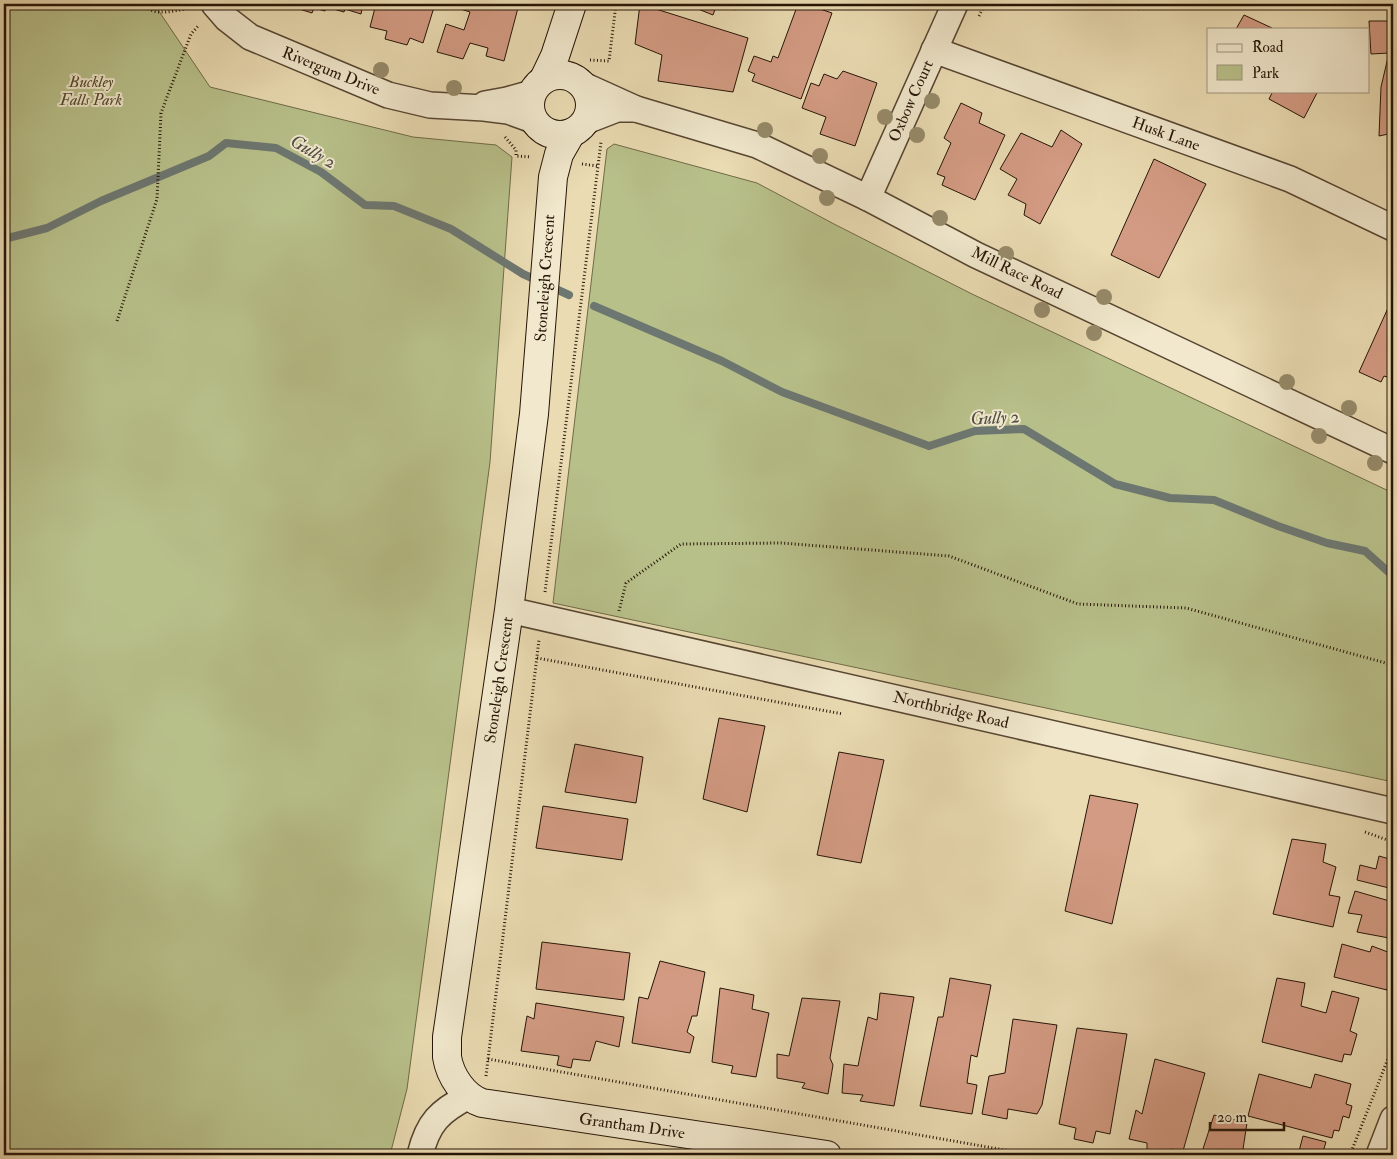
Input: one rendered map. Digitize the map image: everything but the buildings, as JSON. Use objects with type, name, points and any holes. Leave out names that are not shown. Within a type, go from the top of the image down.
[{"type":"street","name":"Oxbow Court","points":[[868,198],[954,4]]},
{"type":"street","name":"Rivergum Drive","points":[[210,5],[250,37],[388,95],[430,105],[508,111],[536,124]]},
{"type":"street","name":"Stoneleigh Crescent","points":[[469,1096],[454,1077],[447,1057],[447,1037],[509,610],[534,414],[553,177],[559,154],[590,110],[590,101],[579,82],[567,32],[571,7]]},
{"type":"street","name":"Stoneleigh Crescent","points":[[553,177],[546,147],[530,112],[529,103],[555,56],[571,7]]},
{"type":"street","name":"Husk Lane","points":[[934,50],[1290,178],[1393,228]]},
{"type":"street","points":[[538,86],[558,75],[567,76],[579,82]]},
{"type":"street","name":"Mill Race Road","points":[[579,82],[636,108],[757,145],[868,198],[976,255],[1393,451]]},
{"type":"street","name":"Rivergum Drive","points":[[463,108],[507,100],[538,86]]},
{"type":"street","name":"Mill Race Road","points":[[578,127],[617,109],[636,108]]},
{"type":"street","points":[[536,124],[545,132],[563,136],[578,127]]},
{"type":"street","name":"Northbridge Road","points":[[509,610],[1393,810]]},
{"type":"street","points":[[420,1155],[430,1127],[438,1116],[449,1106],[469,1096]]},
{"type":"street","name":"Grantham Drive","points":[[469,1096],[478,1102],[489,1104],[827,1155]]},
{"type":"street","points":[[1379,1155],[1393,1119]]},
{"type":"path","points":[[143,4],[145,7],[163,13],[210,5]]},
{"type":"path","points":[[118,321],[157,199],[161,114],[190,34],[210,5]]},
{"type":"path","points":[[613,634],[626,582],[681,544],[781,543],[949,556],[1078,604],[1186,608],[1393,665]]},
{"type":"path","points":[[1350,1155],[1356,1135],[1393,1046]]},
{"type":"path","points":[[488,1059],[1033,1155]]},
{"type":"green space","name":"Buckley Falls Park","points":[[4,4],[154,4],[210,87],[413,137],[496,145],[512,157],[490,462],[407,1089],[390,1155],[4,1155]]},
{"type":"green space","points":[[614,144],[757,183],[972,294],[1393,493],[1393,782],[553,603],[607,149]]},
{"type":"waterway","name":"Gully 2","points":[[4,239],[47,228],[101,201],[209,156],[226,143],[276,148],[321,172],[365,205],[394,206],[451,229],[523,274],[569,295]]},
{"type":"waterway","name":"Gully 2","points":[[594,306],[722,361],[782,392],[929,446],[975,431],[1024,429],[1115,484],[1170,498],[1214,500],[1278,526],[1327,543],[1365,551],[1393,576]]}]
